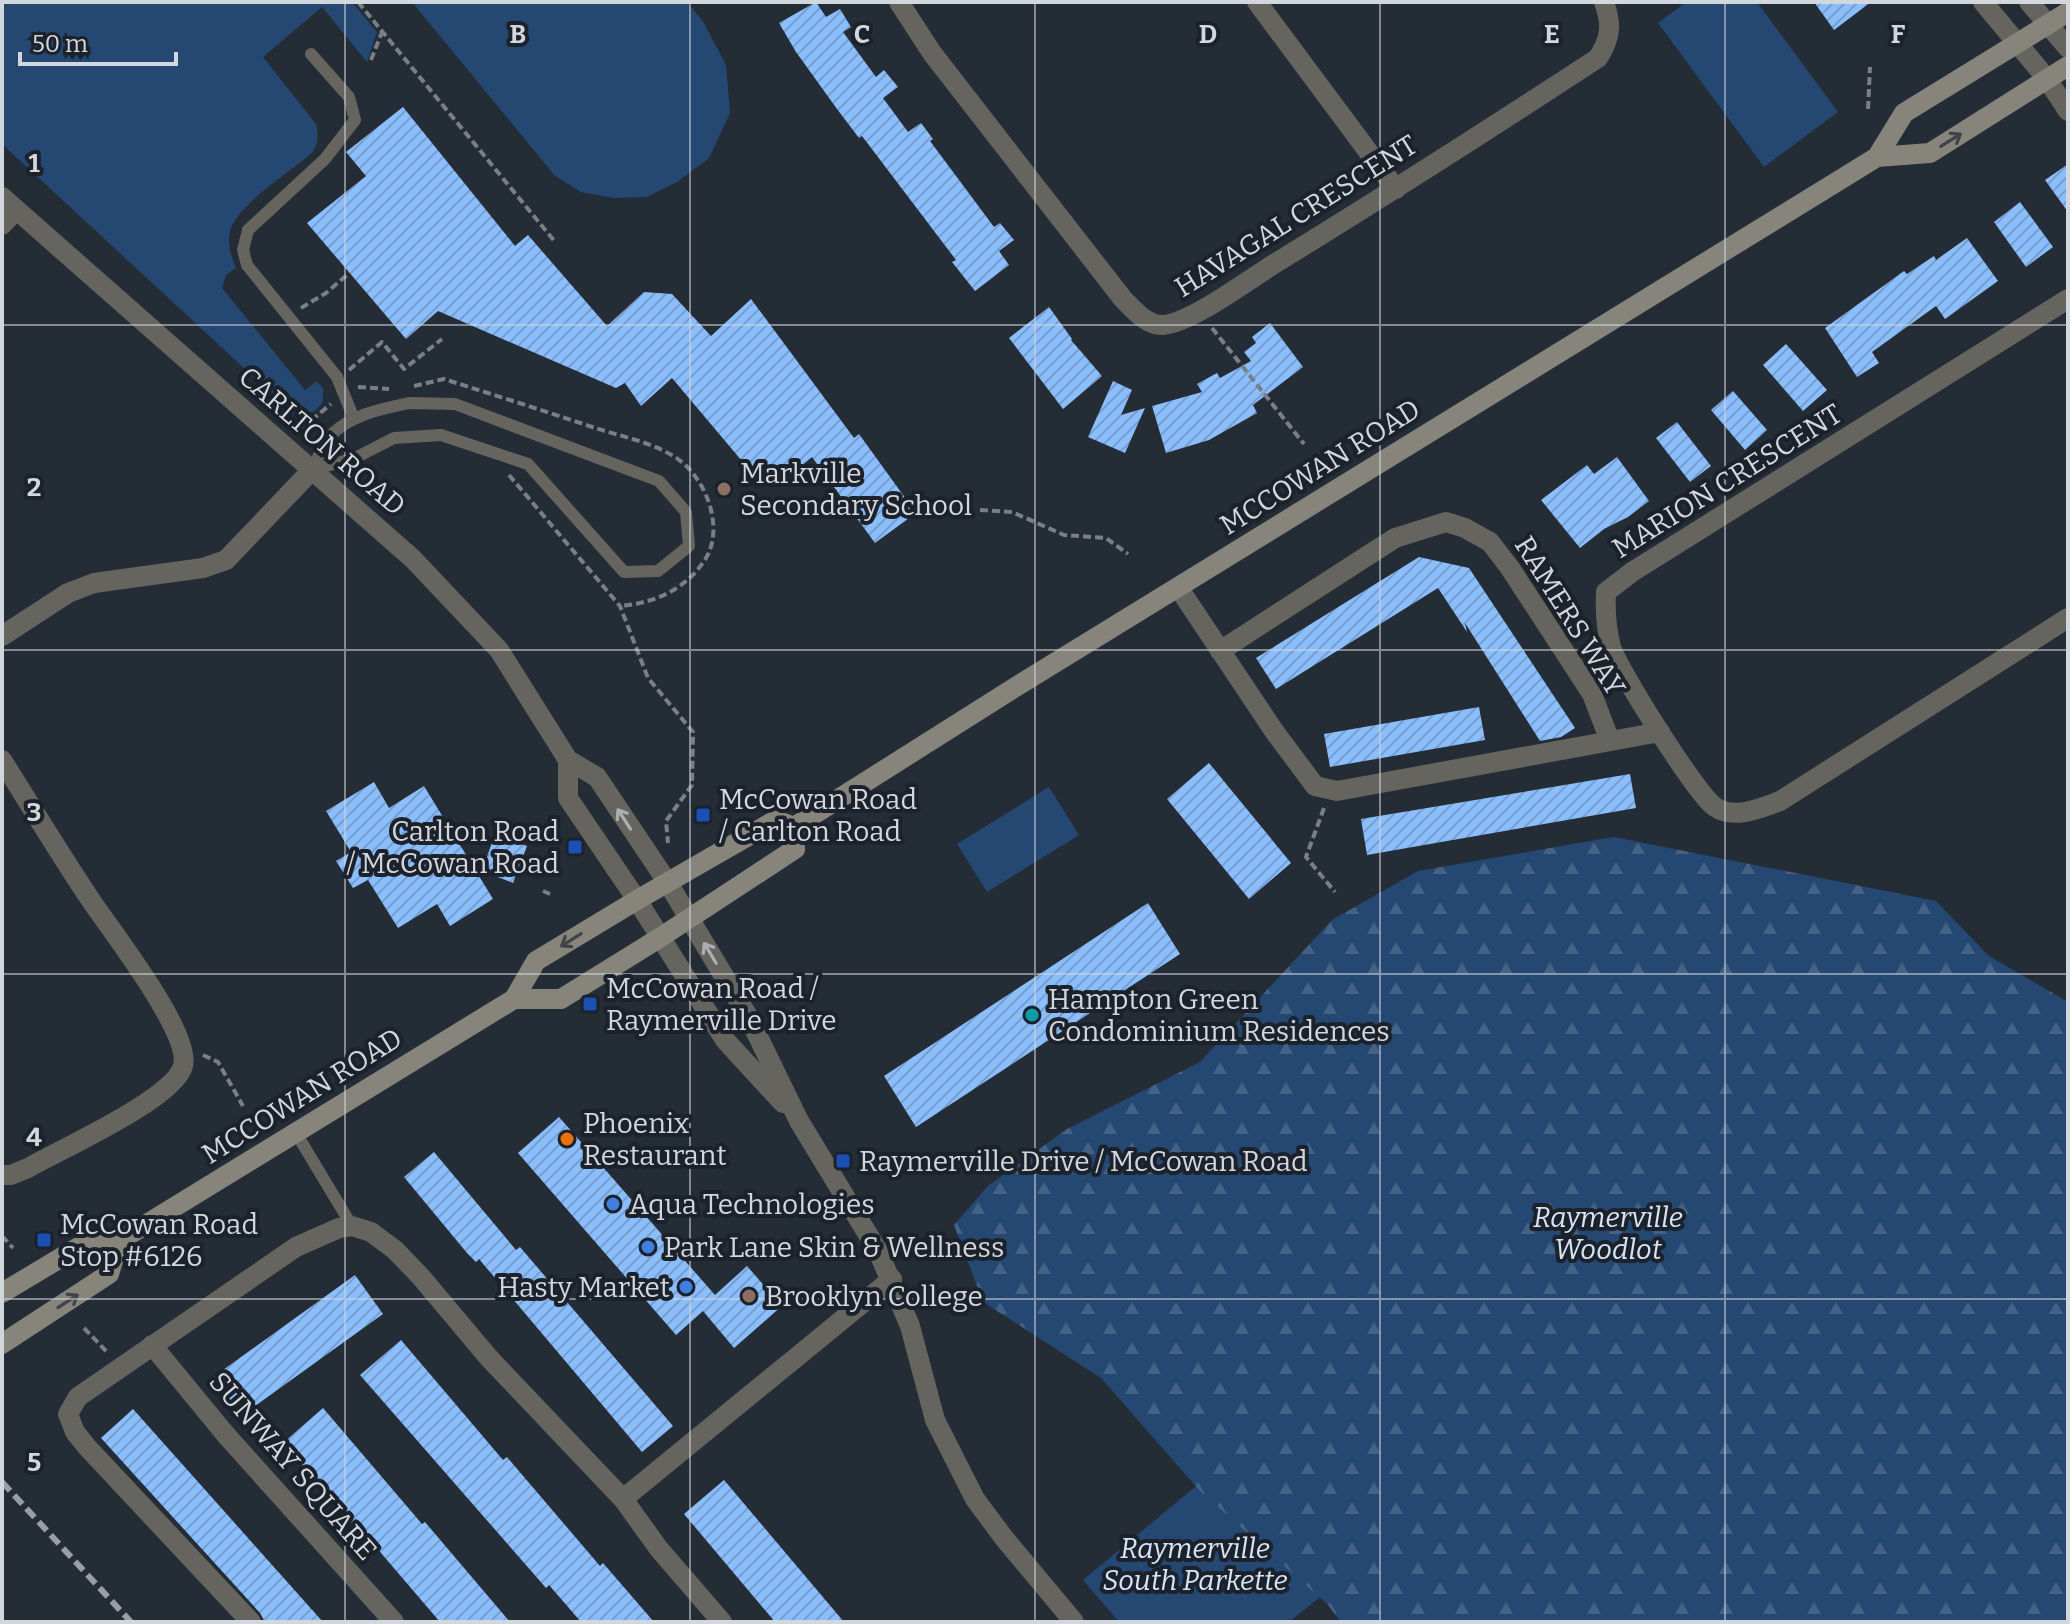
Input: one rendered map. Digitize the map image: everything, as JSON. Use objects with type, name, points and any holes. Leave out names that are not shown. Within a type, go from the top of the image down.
[{"type":"main road","name":"MCCOWAN ROAD","points":[[2,1293],[87,1242],[119,1241],[514,999],[536,961],[776,820],[794,827],[1877,157],[1904,113],[2068,12]]},
{"type":"main road","name":"MCCOWAN ROAD","points":[[1877,157],[1930,153],[2068,66]]},
{"type":"main road","points":[[514,999],[561,999],[795,849],[794,827]]},
{"type":"main road","points":[[2,1344],[109,1274],[119,1241]]},
{"type":"street","name":"HAVAGAL CRESCENT","points":[[899,2],[932,53],[1123,299],[1144,318],[1160,325],[1181,321],[1198,311],[1396,189],[1598,58],[1611,30],[1604,2]]},
{"type":"street","points":[[1257,2],[1396,189]]},
{"type":"street","points":[[1983,2],[2047,79],[2068,111]]},
{"type":"street","points":[[2029,2],[2068,48]]},
{"type":"street","name":"CARLTON ROAD","points":[[7,211],[413,559],[499,650],[568,760],[597,777],[668,883],[749,1018],[799,1121]]},
{"type":"street","name":"MARION CRESCENT","points":[[2068,299],[1641,566],[1606,592],[1604,613],[1612,650],[1660,732],[1698,788],[1716,808],[1738,813],[1780,801],[2068,618]]},
{"type":"street","points":[[2,636],[68,593],[94,583],[203,568],[226,560],[312,470]]},
{"type":"street","name":"RAMERS WAY","points":[[1220,651],[1395,538],[1446,522],[1465,528],[1490,542],[1510,568],[1592,694],[1610,741]]},
{"type":"street","points":[[1178,587],[1315,786],[1325,789]]},
{"type":"street","name":"RAMERS WAY","points":[[1325,789],[1337,791],[1431,776],[1660,732]]},
{"type":"street","points":[[2,760],[90,900],[139,965],[183,1046],[184,1065],[173,1083],[150,1101],[28,1168],[2,1175]]},
{"type":"street","points":[[568,760],[568,798],[725,1040],[799,1121],[857,1215],[892,1279],[910,1326],[935,1420],[975,1499],[1074,1622]]},
{"type":"street","points":[[251,1622],[75,1432],[68,1414],[78,1397],[296,1247],[339,1228],[352,1226],[371,1232],[395,1250],[421,1277],[489,1358],[623,1499],[659,1549],[722,1622]]},
{"type":"street","points":[[623,1499],[892,1279]]},
{"type":"street","name":"SUNWAY SQUARE","points":[[152,1345],[226,1435],[394,1622]]},
{"type":"lane","points":[[311,54],[349,97],[355,120],[325,159],[248,230],[243,250],[247,265],[337,377],[354,419]]},
{"type":"lane","points":[[409,403],[455,404],[659,481],[686,512],[689,546],[658,571],[624,572],[528,464],[441,435],[394,438],[355,458],[312,470],[330,436],[370,411],[409,403]]},
{"type":"lane","points":[[296,1133],[352,1226]]},
{"type":"path","points":[[358,2],[556,243]]},
{"type":"path","points":[[371,60],[382,32]]},
{"type":"path","points":[[1868,109],[1870,67]]},
{"type":"path","points":[[289,317],[347,275]]},
{"type":"path","points":[[1198,311],[1304,444]]},
{"type":"path","points":[[337,377],[382,342],[404,369],[442,339]]},
{"type":"path","points":[[503,468],[620,606],[648,678],[693,732],[692,785],[666,821],[668,843]]},
{"type":"path","points":[[980,510],[1012,512],[1064,535],[1106,538],[1128,554]]},
{"type":"path","points":[[1325,789],[1324,807],[1306,857],[1335,892]]},
{"type":"path","points":[[543,891],[550,894]]},
{"type":"path","points":[[183,1046],[218,1062],[243,1106]]},
{"type":"path","points":[[2,1236],[13,1248]]},
{"type":"path","points":[[84,1328],[122,1368]]},
{"type":"green space","points":[[2,2],[352,2],[377,32],[367,62],[322,7],[263,57],[316,124],[316,146],[312,153],[254,199],[230,231],[230,250],[236,268],[226,275],[222,288],[305,390],[317,381],[323,389],[323,402],[316,410],[299,419],[2,144]]},
{"type":"green space","points":[[412,2],[687,2],[704,23],[726,65],[730,113],[709,158],[677,182],[647,197],[613,198],[581,192],[555,176]]},
{"type":"green space","points":[[1686,2],[1757,2],[1838,112],[1764,167],[1658,23]]},
{"type":"green space","points":[[1049,787],[1079,835],[987,892],[957,844]]},
{"type":"green space","name":"Raymerville Woodlot","points":[[1614,837],[1936,901],[1989,956],[2068,1002],[2068,1622],[1341,1622],[1327,1604],[1200,1491],[1101,1378],[983,1302],[954,1225],[988,1186],[1067,1129],[1200,1062],[1332,920],[1418,871]]},
{"type":"green space","name":"Raymerville South Parkette","points":[[1196,1486],[1320,1597],[1289,1622],[1119,1622],[1083,1580]]},
{"type":"building","points":[[816,2],[826,17],[840,9],[851,27],[843,32],[876,77],[884,70],[898,87],[883,98],[908,132],[921,123],[933,139],[930,141],[994,227],[1000,223],[1014,240],[999,251],[1009,265],[975,291],[952,262],[956,260],[862,136],[859,138],[837,109],[779,23]]},
{"type":"building","points":[[1814,2],[1871,2],[1834,30]]},
{"type":"building","name":"Markville Secondary School","points":[[403,107],[515,246],[528,235],[607,326],[644,292],[672,294],[711,336],[751,299],[854,438],[859,434],[916,513],[875,543],[812,457],[796,470],[792,464],[763,486],[672,378],[641,406],[625,383],[616,388],[438,311],[406,339],[307,223],[366,176],[346,152]]},
{"type":"building","points":[[2068,164],[2068,212],[2045,180]]},
{"type":"building","points":[[2020,202],[2053,247],[2026,267],[1994,222]]},
{"type":"building","points":[[1967,238],[1998,281],[1945,319],[1936,306],[1872,352],[1879,363],[1857,377],[1825,328],[1904,271],[1907,274],[1934,256],[1936,260]]},
{"type":"building","points":[[1049,307],[1071,340],[1102,376],[1063,409],[1009,338]]},
{"type":"building","points":[[1270,323],[1303,367],[1253,405],[1257,413],[1209,440],[1166,453],[1152,406],[1202,392],[1197,384],[1217,373],[1220,378],[1251,361],[1244,352],[1256,343],[1252,337]]},
{"type":"building","points":[[1786,344],[1827,390],[1803,411],[1763,365]]},
{"type":"building","points":[[1113,381],[1132,390],[1121,415],[1145,408],[1125,453],[1088,437]]},
{"type":"building","points":[[1733,391],[1767,430],[1745,450],[1711,410]]},
{"type":"building","points":[[1677,422],[1711,466],[1690,482],[1656,438]]},
{"type":"building","points":[[1617,457],[1649,501],[1580,548],[1541,500],[1587,465],[1594,474]]},
{"type":"building","points":[[1419,557],[1469,568],[1575,728],[1561,737],[1540,741],[1465,623],[1467,632],[1438,588],[1276,689],[1256,658]]},
{"type":"building","points":[[1479,707],[1485,740],[1330,767],[1324,734]]},
{"type":"building","points":[[1209,763],[1291,863],[1249,899],[1167,799]]},
{"type":"building","points":[[1630,774],[1636,808],[1367,855],[1361,819]]},
{"type":"building","points":[[374,782],[389,808],[424,786],[493,899],[450,926],[437,904],[398,928],[368,880],[353,888],[336,861],[351,852],[326,811]]},
{"type":"building","points":[[495,834],[527,846],[513,883],[482,871]]},
{"type":"building","name":"Hampton Green Condominium Residences","points":[[1148,903],[1180,954],[916,1127],[884,1076]]},
{"type":"building","points":[[559,1117],[715,1295],[747,1266],[782,1306],[734,1348],[703,1311],[676,1335],[518,1153]]},
{"type":"building","points":[[434,1152],[516,1250],[520,1247],[673,1426],[642,1452],[479,1259],[476,1262],[467,1253],[404,1177]]},
{"type":"building","points":[[355,1275],[383,1314],[237,1419],[209,1380]]},
{"type":"building","points":[[401,1340],[503,1460],[507,1457],[600,1566],[603,1563],[654,1622],[581,1622],[549,1585],[546,1588],[360,1375]]},
{"type":"building","points":[[323,1408],[510,1622],[440,1622],[375,1546],[372,1548],[283,1443]]},
{"type":"building","points":[[133,1409],[323,1622],[265,1622],[101,1438]]},
{"type":"building","points":[[724,1480],[844,1622],[775,1622],[684,1514]]},
{"type":"railway","points":[[2,1482],[131,1622]]},
{"type":"place","name":"Markville Secondary School","points":[[724,489]]},
{"type":"place","name":"McCowan Road / Carlton Road","points":[[703,815]]},
{"type":"place","name":"Carlton Road / McCowan Road","points":[[575,847]]},
{"type":"place","name":"McCowan Road / Raymerville Drive","points":[[590,1004]]},
{"type":"place","name":"Hampton Green Condominium Residences","points":[[1032,1015]]},
{"type":"place","name":"Phoenix Restaurant","points":[[567,1139]]},
{"type":"place","name":"Raymerville Drive / McCowan Road","points":[[843,1161]]},
{"type":"place","name":"Aqua Technologies","points":[[613,1204]]},
{"type":"place","name":"McCowan Road Stop #6126","points":[[44,1240]]},
{"type":"place","name":"Park Lane Skin & Wellness","points":[[648,1247]]},
{"type":"place","name":"Hasty Market","points":[[686,1287]]},
{"type":"place","name":"Brooklyn College","points":[[749,1296]]}]
